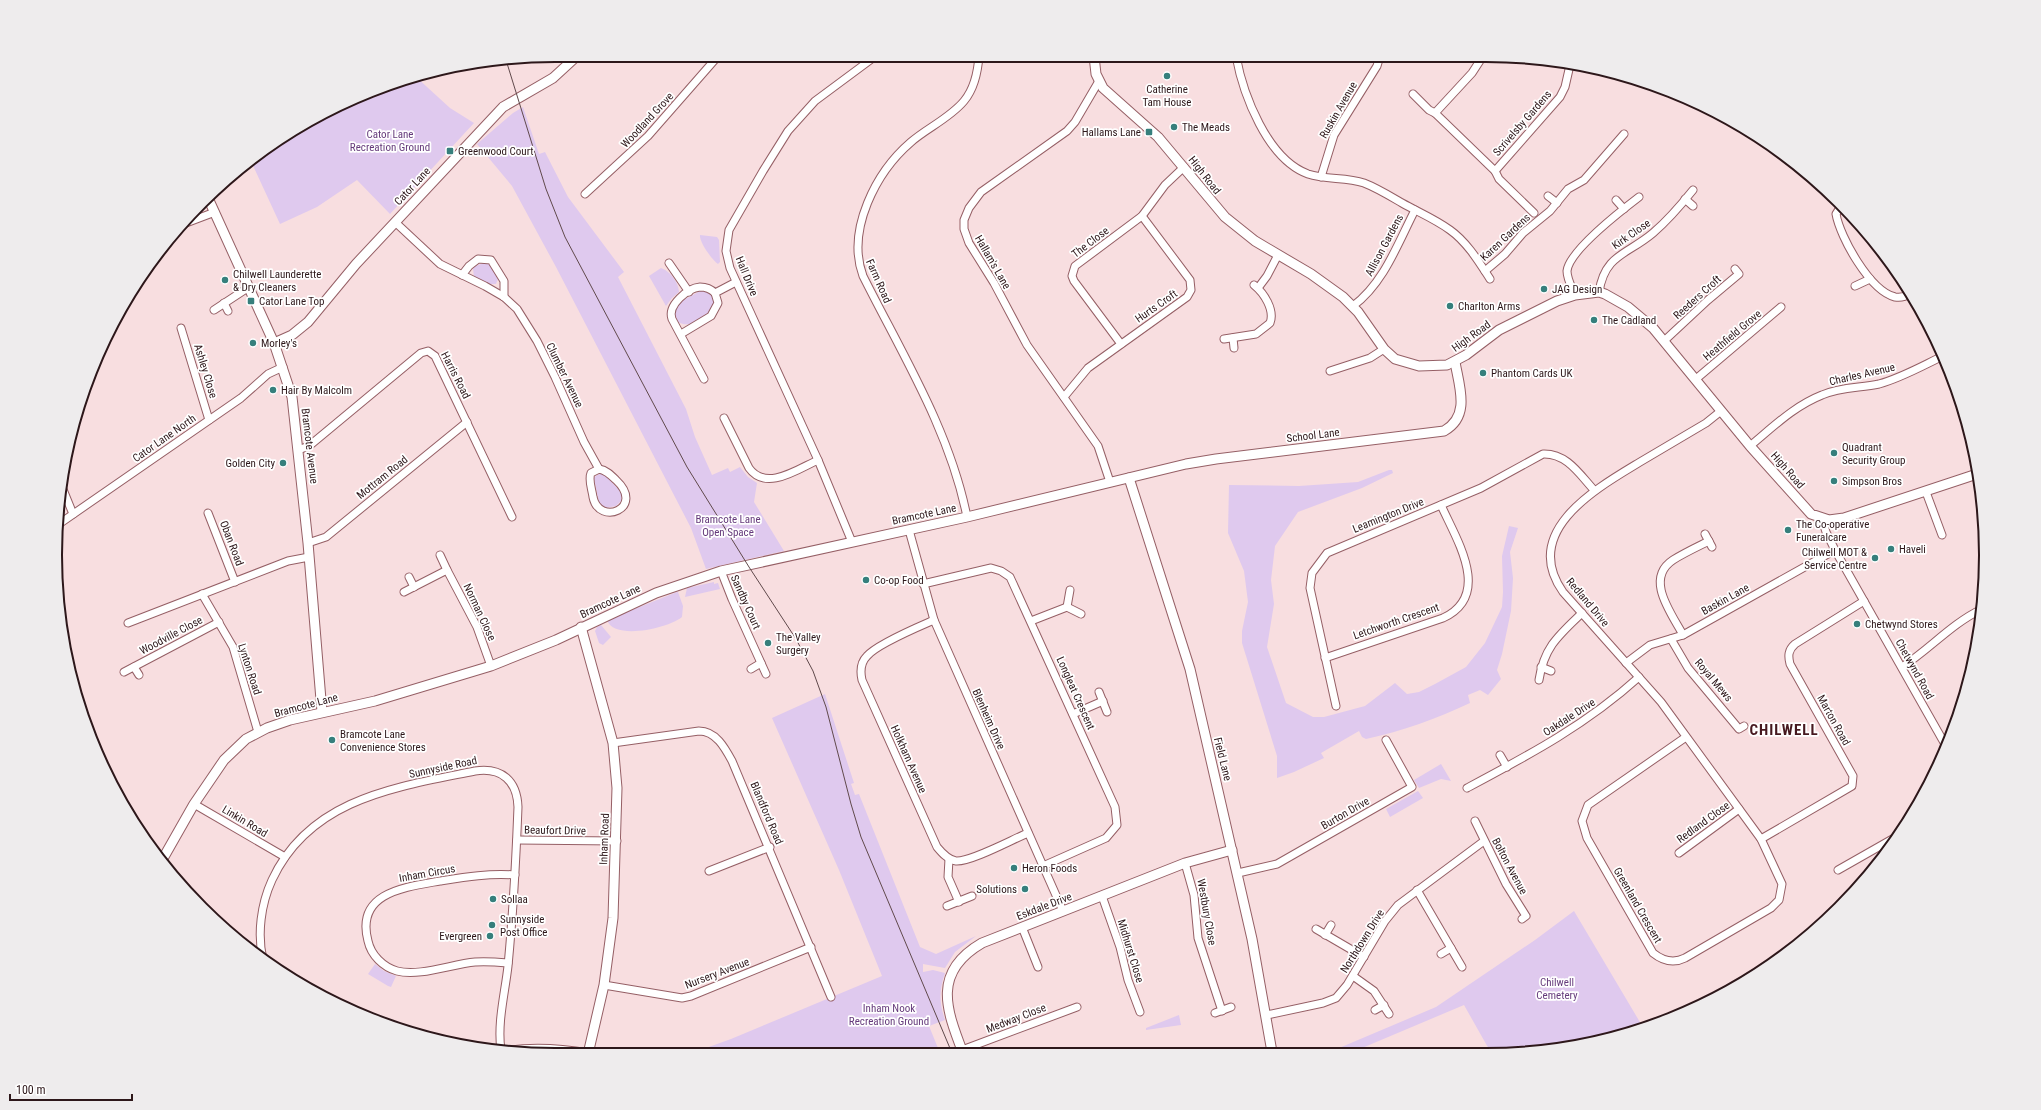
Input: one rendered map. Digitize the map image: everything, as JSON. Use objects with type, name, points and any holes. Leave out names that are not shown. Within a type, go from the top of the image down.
[{"type":"street","name":"Cator Lane","points":[[274,343],[292,335],[308,322],[356,264],[503,107],[553,78],[570,62]]},
{"type":"street","name":"Woodland Grove","points":[[586,194],[648,136],[713,62]]},
{"type":"street","name":"Hall Drive","points":[[852,542],[818,460],[736,282],[727,256],[727,238],[733,222],[762,171],[788,131],[806,109],[869,62]]},
{"type":"street","name":"Farm Road","points":[[967,517],[959,482],[947,445],[863,276],[857,251],[866,210],[887,169],[911,142],[964,102],[973,86],[978,62]]},
{"type":"street","name":"High Road","points":[[1095,62],[1099,81],[1115,100],[1158,137],[1225,217],[1242,233],[1278,256],[1323,281],[1353,306],[1384,349],[1400,361],[1419,366],[1438,367],[1455,362],[1499,330],[1557,301],[1575,295],[1599,292],[1610,296],[1628,307],[1647,322],[1696,379],[1750,446],[1808,510],[1822,519]]},
{"type":"street","name":"Allison Gardens","points":[[1238,62],[1252,110],[1272,143],[1286,159],[1300,171],[1321,177],[1346,178],[1366,184],[1442,224],[1456,235],[1490,279]]},
{"type":"street","name":"Ruskin Avenue","points":[[1321,177],[1334,135],[1378,62]]},
{"type":"street","points":[[1435,113],[1472,73],[1479,62]]},
{"type":"street","name":"Scrivelsby Gardens","points":[[1495,171],[1560,97],[1565,87],[1569,69]]},
{"type":"street","name":"Hallam's Lane","points":[[1099,81],[1075,122],[1067,131],[981,192],[971,203],[964,220],[965,234],[969,243],[994,283],[1027,345],[1098,446],[1110,482]]},
{"type":"street","name":"Scrivelsby Gardens","points":[[1413,94],[1429,110],[1435,113],[1495,171],[1498,179],[1534,213]]},
{"type":"street","name":"Karen Gardens","points":[[1485,271],[1505,254],[1523,233],[1550,211],[1568,189],[1584,180],[1624,134]]},
{"type":"street","name":"The Close","points":[[1121,344],[1074,281],[1072,271],[1075,266],[1142,216],[1165,185],[1184,167]]},
{"type":"street","name":"Kirk Close","points":[[1599,292],[1604,273],[1611,262],[1654,232],[1693,190]]},
{"type":"street","points":[[1548,196],[1557,203]]},
{"type":"street","points":[[1575,295],[1567,272],[1571,259],[1607,223],[1639,197]]},
{"type":"street","points":[[1685,199],[1693,206]]},
{"type":"street","points":[[1616,200],[1624,209]]},
{"type":"street","name":"Bramcote Avenue","points":[[210,202],[274,343],[292,397],[308,543],[322,712]]},
{"type":"street","name":"Allison Gardens","points":[[1353,306],[1365,296],[1377,282],[1415,210]]},
{"type":"street","points":[[1838,210],[1836,214],[1842,233],[1870,278],[1884,291],[1895,297],[1902,298],[1905,296]]},
{"type":"street","points":[[193,220],[215,212]]},
{"type":"street","name":"Hurts Croft","points":[[1064,397],[1088,368],[1187,297],[1191,290],[1190,280],[1142,216]]},
{"type":"street","name":"Clumber Avenue","points":[[395,222],[440,264],[504,297],[517,309],[537,341],[599,469]]},
{"type":"street","points":[[1224,339],[1256,334],[1270,323],[1271,313],[1268,305],[1256,287],[1267,276],[1278,256]]},
{"type":"street","points":[[462,275],[469,266],[478,259],[491,260],[504,281],[504,297]]},
{"type":"street","points":[[669,263],[689,292]]},
{"type":"street","name":"Reeders Croft","points":[[1664,341],[1708,300],[1739,274],[1735,269]]},
{"type":"street","points":[[1855,286],[1870,278]]},
{"type":"street","points":[[715,293],[736,282]]},
{"type":"street","points":[[214,310],[249,287]]},
{"type":"street","points":[[681,334],[707,319],[714,313],[718,303],[715,293],[702,287],[689,292],[675,302],[671,310],[671,314],[681,334],[704,379]]},
{"type":"street","points":[[224,303],[228,312]]},
{"type":"street","name":"Heathfield Grove","points":[[1696,379],[1781,307]]},
{"type":"street","name":"Ashley Close","points":[[181,328],[209,420]]},
{"type":"street","points":[[1233,338],[1234,348]]},
{"type":"street","points":[[1330,371],[1373,357],[1384,349]]},
{"type":"street","name":"Harris Road","points":[[298,450],[309,446],[424,352],[432,353],[435,356],[512,517]]},
{"type":"street","name":"Charles Avenue","points":[[1750,446],[1798,407],[1822,395],[1845,388],[1867,386],[1891,380],[1938,358]]},
{"type":"street","name":"School Lane","points":[[1110,482],[1216,459],[1444,431],[1452,426],[1459,417],[1462,405],[1455,362]]},
{"type":"street","name":"Cator Lane North","points":[[63,521],[241,398],[268,374],[283,367]]},
{"type":"street","name":"Redland Drive","points":[[1721,410],[1706,423],[1594,490],[1573,509],[1560,526],[1554,540],[1551,557],[1553,572],[1558,584],[1639,677],[1686,737],[1760,839]]},
{"type":"street","points":[[724,418],[752,473],[761,478],[777,478],[818,460]]},
{"type":"street","name":"Mottram Road","points":[[308,543],[326,538],[467,422]]},
{"type":"street","name":"Leamington Drive","points":[[1336,706],[1310,588],[1312,574],[1322,558],[1331,550],[1497,481],[1543,454],[1554,455],[1565,460],[1594,490]]},
{"type":"street","points":[[599,469],[606,471],[622,485],[626,492],[625,503],[620,509],[614,512],[600,510],[595,504],[590,479],[591,473],[599,469]]},
{"type":"street","points":[[1822,519],[1829,520],[1844,518],[1973,476]]},
{"type":"street","name":"Field Lane","points":[[1129,478],[1190,669],[1238,873],[1267,1015],[1271,1048]]},
{"type":"street","name":"Bramcote Lane","points":[[165,856],[194,804],[224,760],[246,739],[258,732],[290,720],[382,698],[491,666],[533,650],[656,593],[721,571],[967,517],[1110,482]]},
{"type":"street","points":[[1926,492],[1942,535]]},
{"type":"street","points":[[66,496],[73,514]]},
{"type":"street","name":"Letchworth Crescent","points":[[1325,658],[1443,618],[1456,610],[1463,601],[1468,591],[1469,576],[1441,505]]},
{"type":"street","name":"Oban Road","points":[[208,513],[235,582]]},
{"type":"street","name":"Chetwynd Road","points":[[1822,519],[1834,550],[1943,740]]},
{"type":"street","name":"Blenheim Drive","points":[[909,530],[934,620],[1063,912]]},
{"type":"street","points":[[1683,635],[1661,596],[1661,576],[1671,561],[1710,544],[1705,534]]},
{"type":"street","name":"Baskin Lane","points":[[1626,663],[1650,645],[1683,635],[1834,550]]},
{"type":"street","name":"Norman Close","points":[[440,555],[477,627],[491,666]]},
{"type":"street","points":[[128,623],[288,561],[309,558]]},
{"type":"street","name":"Longleat Crescent","points":[[923,584],[985,568],[996,569],[1006,573],[1012,580],[1115,807],[1117,825],[1112,833],[1106,838],[1043,866]]},
{"type":"street","points":[[404,592],[447,570]]},
{"type":"street","name":"Sandby Court","points":[[721,571],[766,674]]},
{"type":"street","points":[[409,577],[414,587]]},
{"type":"street","points":[[1067,606],[1070,590]]},
{"type":"street","name":"Lynton Road","points":[[202,594],[219,622],[236,657],[258,732]]},
{"type":"street","name":"Marton Road","points":[[1760,839],[1852,786],[1852,776],[1790,664],[1789,652],[1795,644],[1864,601]]},
{"type":"street","points":[[1031,621],[1067,606]]},
{"type":"street","points":[[1067,606],[1081,614]]},
{"type":"street","points":[[1539,680],[1541,667],[1550,645],[1582,613]]},
{"type":"street","points":[[1902,667],[1916,658],[1957,623],[1976,613]]},
{"type":"street","name":"Holkham Avenue","points":[[934,620],[906,633],[869,654],[862,663],[860,674],[937,847],[949,859]]},
{"type":"street","name":"Woodville Close","points":[[124,672],[219,622]]},
{"type":"street","name":"Inham Road","points":[[581,627],[613,743],[617,788],[613,918],[604,985],[589,1048]]},
{"type":"street","name":"Royal Mews","points":[[1671,639],[1688,668],[1738,729],[1744,726]]},
{"type":"street","points":[[751,669],[761,663]]},
{"type":"street","name":"Woodville Close","points":[[134,667],[139,676]]},
{"type":"street","points":[[1541,667],[1551,671]]},
{"type":"street","name":"Oakdale Drive","points":[[1467,788],[1557,739],[1612,701],[1639,677]]},
{"type":"street","points":[[1099,692],[1107,712]]},
{"type":"street","points":[[1073,714],[1103,701]]},
{"type":"street","name":"Blandford Road","points":[[613,743],[699,731],[717,738],[732,761],[770,847],[831,997]]},
{"type":"street","name":"Greenland Crescent","points":[[1686,737],[1588,805],[1582,821],[1587,838],[1653,953],[1667,961],[1680,960],[1776,904],[1781,895],[1782,884],[1760,839]]},
{"type":"street","name":"Burton Drive","points":[[1238,873],[1277,864],[1412,787],[1386,740]]},
{"type":"street","points":[[1500,755],[1507,767]]},
{"type":"street","name":"Sunnyside Road","points":[[262,951],[262,917],[270,885],[285,857],[306,831],[342,807],[358,800],[405,786],[484,770],[497,772],[504,776],[516,790],[518,807],[515,875],[508,963],[500,1029],[502,1045]]},
{"type":"street","name":"Linkin Road","points":[[194,804],[285,857]]},
{"type":"street","name":"Redland Close","points":[[1679,853],[1739,809]]},
{"type":"street","name":"Bolton Avenue","points":[[1475,821],[1506,884],[1526,916],[1522,919]]},
{"type":"street","points":[[959,902],[948,877],[949,859],[956,861],[969,859],[1028,833]]},
{"type":"street","name":"Beaufort Drive","points":[[516,840],[616,841]]},
{"type":"street","name":"Northdown Drive","points":[[1267,1015],[1329,1001],[1340,994],[1353,976],[1394,909],[1417,890],[1484,842]]},
{"type":"street","points":[[1838,870],[1886,843]]},
{"type":"street","points":[[709,871],[770,847]]},
{"type":"street","name":"Eskdale Drive","points":[[962,1048],[948,1007],[948,990],[952,973],[963,957],[974,948],[1022,927],[1185,863],[1232,850]]},
{"type":"street","name":"Westbury Close","points":[[1185,863],[1194,894],[1198,938],[1219,1012],[1231,1008]]},
{"type":"street","name":"Inham Circus","points":[[508,963],[474,962],[412,972],[396,971],[382,963],[373,951],[368,941],[366,926],[369,914],[375,904],[393,890],[480,875],[515,875]]},
{"type":"street","points":[[1417,890],[1462,967]]},
{"type":"street","points":[[947,906],[972,896]]},
{"type":"street","name":"Midhurst Close","points":[[1102,896],[1120,947],[1128,980],[1140,1012]]},
{"type":"street","points":[[1325,935],[1331,925]]},
{"type":"street","points":[[1022,927],[1038,967]]},
{"type":"street","points":[[1316,930],[1364,957]]},
{"type":"street","name":"Nursery Avenue","points":[[604,985],[682,998],[691,996],[811,947]]},
{"type":"street","points":[[1441,954],[1451,948]]},
{"type":"street","points":[[1353,976],[1374,991],[1389,1014]]},
{"type":"street","points":[[1375,1010],[1384,1005]]},
{"type":"street","name":"Medway Close","points":[[971,1048],[1077,1007]]},
{"type":"street","points":[[533,1047],[557,1048]]},
{"type":"green space","name":"Cator Lane Recreation Ground","points":[[420,81],[450,108],[474,123],[390,214],[357,180],[317,207],[280,224],[253,166],[281,145],[308,128],[366,100]]},
{"type":"green space","name":"Bramcote Lane Open Space","points":[[523,107],[539,154],[545,152],[568,197],[624,272],[618,277],[686,409],[695,437],[712,475],[728,468],[730,472],[740,467],[748,477],[757,483],[754,502],[784,551],[706,569],[691,528],[556,267],[512,186],[477,144],[513,113]]},
{"type":"green space","points":[[700,235],[717,237],[719,240],[720,262],[718,264],[706,251]]},
{"type":"green space","points":[[484,263],[490,264],[498,279],[496,284],[490,284],[474,277],[473,269],[475,266]]},
{"type":"green space","points":[[661,268],[671,275],[676,281],[679,289],[679,292],[666,306],[649,276]]},
{"type":"green space","points":[[702,290],[711,294],[714,299],[713,306],[709,313],[703,319],[695,323],[686,324],[678,322],[674,312],[680,302]]},
{"type":"green space","points":[[1392,470],[1393,473],[1362,488],[1298,512],[1275,546],[1271,580],[1274,604],[1267,647],[1286,703],[1313,717],[1324,717],[1365,706],[1395,683],[1407,694],[1419,692],[1466,667],[1485,643],[1502,607],[1502,556],[1509,526],[1518,528],[1510,552],[1513,578],[1511,611],[1497,670],[1501,679],[1488,695],[1480,690],[1468,695],[1470,703],[1419,724],[1366,739],[1362,737],[1359,731],[1321,753],[1324,758],[1277,778],[1277,756],[1242,643],[1242,631],[1248,602],[1244,571],[1228,533],[1229,485],[1299,486],[1358,482]]},
{"type":"green space","points":[[603,473],[622,493],[621,501],[616,506],[606,508],[599,503],[594,478]]},
{"type":"green space","points":[[714,582],[714,584],[718,583],[720,589],[685,597],[687,588]]},
{"type":"green space","points":[[677,592],[683,606],[682,617],[666,625],[630,631],[620,630],[612,626],[607,620]]},
{"type":"green space","points":[[601,625],[611,637],[603,645],[599,643],[595,631],[597,627]]},
{"type":"green space","name":"Inham Nook Recreation Ground","points":[[825,694],[854,783],[851,784],[855,795],[859,794],[920,947],[936,954],[976,936],[955,952],[945,968],[923,964],[923,972],[933,970],[945,973],[940,996],[945,1020],[929,1026],[938,1048],[706,1048],[882,976],[839,870],[772,718]]},
{"type":"green space","points":[[1441,764],[1451,781],[1441,779],[1419,788],[1414,780]]},
{"type":"green space","points":[[1418,791],[1423,798],[1390,817],[1386,809]]},
{"type":"green space","name":"Chilwell Cemetery","points":[[1574,911],[1640,1023],[1582,1039],[1550,1044],[1488,1048],[1464,1005],[1362,1048],[1339,1048],[1436,1007],[1535,940]]},
{"type":"green space","points":[[375,964],[384,971],[396,976],[391,987],[368,974]]},
{"type":"green space","points":[[1179,1015],[1181,1025],[1146,1030],[1146,1028]]},
{"type":"tram line","points":[[507,64],[546,189],[565,237],[687,467],[796,639],[813,671],[826,707],[861,837],[950,1048]]},
{"type":"place","name":"Catherine Tam House","points":[[1167,76]]},
{"type":"place","name":"The Meads","points":[[1174,127]]},
{"type":"place","name":"Hallams Lane","points":[[1149,132]]},
{"type":"place","name":"Greenwood Court","points":[[450,151]]},
{"type":"place","name":"Chilwell Launderette & Dry Cleaners","points":[[225,280]]},
{"type":"place","name":"JAG Design","points":[[1544,289]]},
{"type":"place","name":"Cator Lane Top","points":[[251,301]]},
{"type":"place","name":"Charlton Arms","points":[[1450,306]]},
{"type":"place","name":"The Cadland","points":[[1594,320]]},
{"type":"place","name":"Morley's","points":[[253,343]]},
{"type":"place","name":"Phantom Cards UK","points":[[1483,373]]},
{"type":"place","name":"Hair By Malcolm","points":[[273,390]]},
{"type":"place","name":"Quadrant Security Group","points":[[1834,453]]},
{"type":"place","name":"Golden City","points":[[283,463]]},
{"type":"place","name":"Simpson Bros","points":[[1834,481]]},
{"type":"place","name":"The Co-operative Funeralcare","points":[[1788,530]]},
{"type":"place","name":"Haveli","points":[[1891,549]]},
{"type":"place","name":"Chilwell MOT & Service Centre","points":[[1875,558]]},
{"type":"place","name":"Co-op Food","points":[[866,580]]},
{"type":"place","name":"Chetwynd Stores","points":[[1857,624]]},
{"type":"place","name":"The Valley Surgery","points":[[768,643]]},
{"type":"place","name":"Bramcote Lane Convenience Stores","points":[[332,740]]},
{"type":"place","name":"Heron Foods","points":[[1014,868]]},
{"type":"place","name":"Solutions","points":[[1025,889]]},
{"type":"place","name":"Sollaa","points":[[493,899]]},
{"type":"place","name":"Sunnyside Post Office","points":[[492,925]]},
{"type":"place","name":"Evergreen","points":[[490,936]]},
{"type":"district","name":"CHILWELL","points":[[1784,730]]}]
